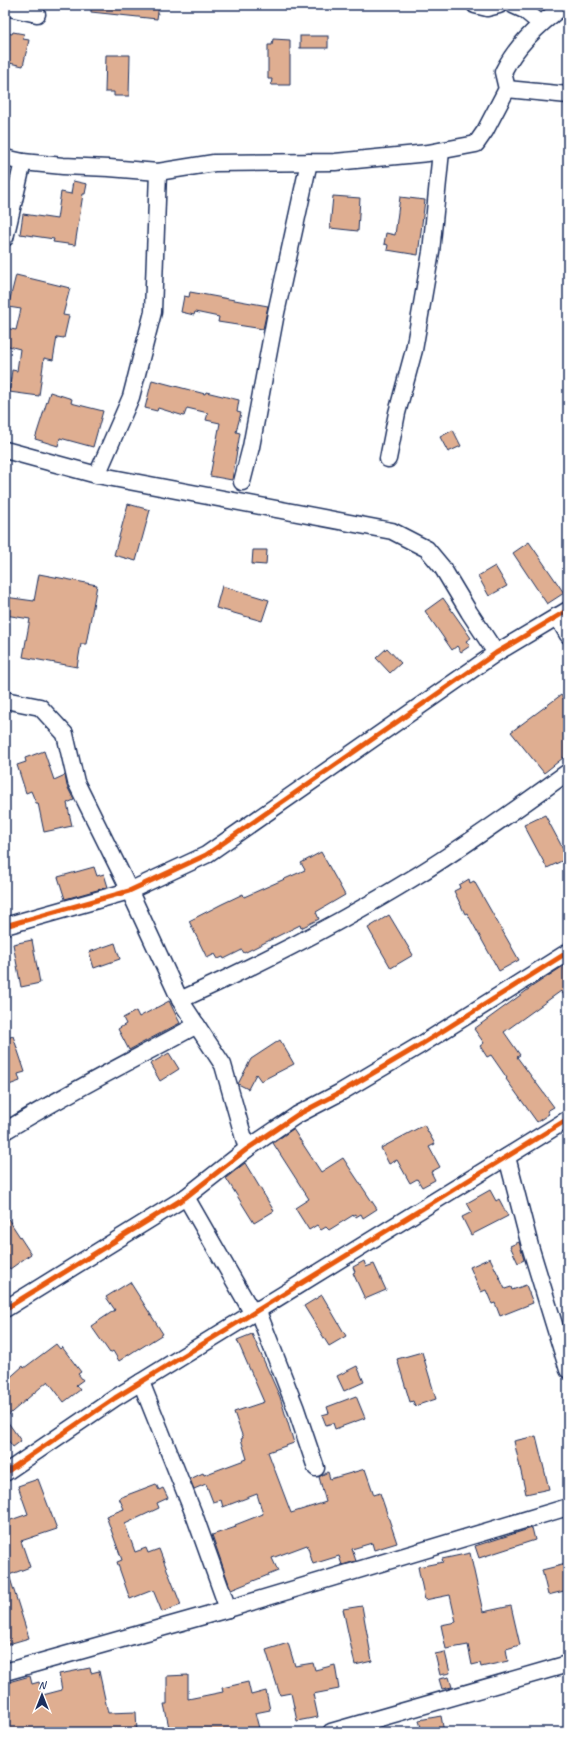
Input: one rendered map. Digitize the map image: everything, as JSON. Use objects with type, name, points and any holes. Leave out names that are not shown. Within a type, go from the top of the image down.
[{"type":"street","points":[[475,5],[486,8],[499,5]]},
{"type":"street","points":[[513,5],[524,10],[540,23]]},
{"type":"street","points":[[5,158],[23,162],[62,166],[158,172],[214,163],[335,162],[441,151],[476,144],[485,131],[507,88],[503,72],[511,56],[540,23],[565,5]]},
{"type":"street","points":[[5,7],[37,14]]},
{"type":"street","points":[[507,88],[568,95]]},
{"type":"street","points":[[388,459],[418,327],[431,252],[441,151]]},
{"type":"street","points":[[5,238],[23,162]]},
{"type":"street","points":[[242,482],[251,447],[276,313],[309,162]]},
{"type":"street","points":[[97,475],[131,397],[154,312],[158,172]]},
{"type":"street","points":[[5,450],[97,475],[392,531],[427,549],[442,567],[496,653]]},
{"type":"street","points":[[5,926],[129,891],[206,854],[496,653],[563,613],[568,635]]},
{"type":"street","points":[[5,700],[40,707],[65,734],[76,782],[180,1000],[223,1065],[247,1149]]},
{"type":"street","points":[[180,1000],[242,972],[331,925],[418,875],[479,835],[568,772]]},
{"type":"street","points":[[5,1309],[186,1197],[247,1149],[298,1115],[341,1092],[422,1044],[568,952]]},
{"type":"street","points":[[5,1131],[55,1101],[197,1025]]},
{"type":"street","points":[[5,1473],[141,1382],[568,1119]]},
{"type":"street","points":[[507,1157],[530,1246],[568,1370]]},
{"type":"street","points":[[186,1197],[255,1311],[316,1468]]},
{"type":"street","points":[[141,1382],[195,1517],[228,1609]]},
{"type":"street","points":[[5,1672],[228,1609],[568,1507]]},
{"type":"street","points":[[331,1732],[568,1664]]},
{"type":"building","points":[[91,5],[159,5],[157,19],[91,12]]},
{"type":"building","points":[[13,32],[24,34],[23,39],[29,40],[23,66],[5,62],[5,41],[7,33],[12,34]]},
{"type":"building","points":[[300,36],[328,36],[328,48],[300,48]]},
{"type":"building","points":[[273,39],[290,40],[290,85],[271,85],[272,79],[268,79],[268,45],[272,45]]},
{"type":"building","points":[[106,55],[130,55],[129,96],[114,96],[114,92],[105,92]]},
{"type":"building","points":[[73,181],[87,184],[85,194],[83,194],[75,245],[53,242],[54,239],[20,234],[23,214],[57,219],[61,192],[71,194]]},
{"type":"building","points":[[333,196],[360,198],[358,231],[330,228]]},
{"type":"building","points":[[400,197],[425,200],[418,255],[387,250],[388,245],[384,244],[386,233],[395,235]]},
{"type":"building","points":[[16,275],[70,288],[63,315],[69,316],[64,338],[57,337],[53,360],[44,358],[39,396],[9,392],[12,370],[17,371],[20,349],[5,345],[5,328],[16,330],[21,309],[8,307]]},
{"type":"building","points":[[190,292],[268,306],[263,329],[218,322],[219,317],[195,312],[194,315],[181,312],[184,296],[189,297]]},
{"type":"building","points":[[152,380],[205,394],[206,392],[239,400],[237,412],[241,413],[236,432],[240,433],[232,480],[210,476],[220,423],[206,420],[208,413],[187,408],[184,416],[158,408],[157,411],[145,408]]},
{"type":"building","points":[[50,392],[72,399],[71,403],[103,411],[93,447],[60,438],[58,446],[35,439]]},
{"type":"building","points":[[453,430],[461,446],[448,452],[440,437]]},
{"type":"building","points":[[128,504],[150,510],[136,561],[114,555]]},
{"type":"building","points":[[529,542],[564,593],[547,604],[513,553]]},
{"type":"building","points":[[253,550],[267,550],[266,565],[252,564]]},
{"type":"building","points":[[495,566],[507,586],[489,596],[478,576]]},
{"type":"building","points":[[39,574],[97,585],[86,644],[81,644],[77,667],[23,657],[30,619],[5,615],[5,597],[34,601]]},
{"type":"building","points":[[222,586],[269,600],[262,621],[216,608]]},
{"type":"building","points":[[443,598],[471,638],[466,641],[470,646],[461,652],[457,646],[452,650],[425,611]]},
{"type":"building","points":[[387,648],[401,663],[390,673],[376,658]]},
{"type":"building","points":[[561,695],[568,704],[568,754],[544,773],[511,732]]},
{"type":"building","points":[[44,751],[54,780],[65,775],[67,786],[74,800],[67,803],[72,826],[44,832],[38,803],[36,803],[31,791],[26,793],[17,765],[26,762],[25,758]]},
{"type":"building","points":[[545,815],[568,858],[547,868],[524,825]]},
{"type":"building","points":[[321,852],[345,895],[316,912],[319,919],[301,928],[300,925],[244,953],[242,950],[224,959],[223,957],[218,959],[215,954],[207,958],[189,921],[243,894],[244,897],[305,870],[301,863]]},
{"type":"building","points":[[94,867],[97,876],[104,874],[108,887],[65,899],[58,877]]},
{"type":"building","points":[[469,879],[470,883],[474,881],[519,960],[499,971],[467,913],[465,914],[454,891],[460,888],[459,885]]},
{"type":"building","points":[[389,915],[413,955],[391,968],[368,928]]},
{"type":"building","points":[[32,940],[40,983],[21,987],[13,944]]},
{"type":"building","points":[[115,943],[120,959],[94,968],[89,952]]},
{"type":"building","points":[[568,963],[568,1001],[561,991],[504,1032],[520,1055],[517,1057],[554,1107],[547,1111],[549,1114],[537,1122],[506,1079],[507,1078],[491,1055],[487,1057],[480,1046],[484,1043],[474,1029],[533,986]]},
{"type":"building","points":[[169,1001],[180,1023],[129,1050],[118,1029],[126,1024],[123,1018],[136,1011],[139,1017]]},
{"type":"building","points":[[13,1036],[25,1072],[18,1074],[20,1081],[9,1085],[5,1073],[5,1039]]},
{"type":"building","points":[[280,1040],[294,1064],[261,1081],[256,1074],[248,1089],[238,1084],[251,1059]]},
{"type":"building","points":[[169,1053],[179,1069],[160,1081],[150,1064]]},
{"type":"building","points":[[424,1125],[435,1144],[429,1147],[440,1167],[431,1172],[435,1180],[422,1187],[417,1179],[410,1183],[397,1160],[389,1164],[381,1148]]},
{"type":"building","points":[[293,1129],[321,1172],[343,1158],[377,1209],[363,1218],[361,1214],[356,1217],[355,1214],[329,1230],[326,1227],[321,1230],[317,1225],[309,1230],[295,1208],[309,1199],[273,1143]]},
{"type":"building","points":[[245,1163],[274,1211],[254,1223],[226,1178]]},
{"type":"building","points":[[490,1190],[496,1201],[499,1199],[508,1216],[471,1235],[462,1217],[472,1212],[467,1203]]},
{"type":"building","points":[[5,1214],[31,1254],[10,1269],[5,1262]]},
{"type":"building","points":[[519,1242],[524,1260],[518,1263],[510,1246]]},
{"type":"building","points":[[490,1258],[505,1289],[511,1287],[512,1290],[526,1285],[533,1303],[500,1316],[495,1303],[492,1304],[486,1290],[481,1292],[470,1267]]},
{"type":"building","points":[[364,1261],[366,1267],[374,1264],[386,1290],[365,1299],[353,1273],[355,1272],[353,1267]]},
{"type":"building","points":[[130,1282],[163,1334],[119,1361],[113,1351],[110,1353],[91,1326],[115,1310],[106,1297]]},
{"type":"building","points":[[322,1295],[346,1336],[329,1346],[304,1306]]},
{"type":"building","points":[[252,1334],[280,1397],[294,1443],[268,1452],[291,1513],[326,1502],[319,1477],[324,1474],[328,1472],[330,1479],[365,1469],[374,1495],[380,1493],[397,1543],[374,1550],[372,1543],[352,1549],[356,1561],[342,1565],[339,1556],[313,1564],[307,1545],[272,1558],[278,1571],[231,1590],[212,1535],[236,1527],[235,1525],[263,1514],[257,1494],[223,1507],[221,1500],[213,1502],[206,1484],[194,1489],[190,1479],[203,1473],[204,1475],[247,1459],[241,1439],[243,1438],[234,1412],[264,1402],[237,1340]]},
{"type":"building","points":[[56,1344],[60,1349],[62,1347],[81,1372],[78,1374],[83,1380],[76,1385],[80,1390],[64,1402],[48,1381],[5,1418],[5,1382],[23,1366],[24,1368]]},
{"type":"building","points":[[422,1352],[436,1399],[415,1406],[413,1401],[410,1402],[397,1359]]},
{"type":"building","points":[[357,1366],[364,1382],[344,1391],[337,1376]]},
{"type":"building","points":[[356,1396],[365,1418],[335,1429],[333,1423],[326,1425],[322,1415],[329,1413],[327,1407]]},
{"type":"building","points":[[5,1418],[21,1441],[13,1447],[5,1436]]},
{"type":"building","points":[[536,1436],[549,1489],[526,1494],[514,1441]]},
{"type":"building","points":[[38,1479],[57,1529],[21,1541],[30,1567],[9,1575],[29,1638],[5,1645],[5,1522],[28,1514],[18,1486]]},
{"type":"building","points":[[156,1484],[159,1490],[163,1488],[168,1498],[157,1503],[159,1508],[125,1524],[135,1552],[146,1548],[148,1553],[159,1549],[181,1605],[162,1612],[153,1590],[130,1599],[117,1562],[122,1560],[106,1516],[124,1509],[119,1498]]},
{"type":"building","points":[[532,1528],[535,1540],[479,1558],[475,1546]]},
{"type":"building","points":[[470,1553],[483,1612],[511,1606],[520,1645],[506,1649],[508,1661],[481,1667],[480,1663],[472,1665],[468,1645],[446,1649],[441,1625],[456,1622],[450,1595],[425,1600],[418,1567],[443,1562],[442,1559]]},
{"type":"building","points":[[566,1564],[568,1571],[568,1590],[548,1595],[542,1570]]},
{"type":"building","points":[[362,1606],[372,1661],[355,1665],[343,1609]]},
{"type":"building","points":[[288,1643],[295,1666],[313,1663],[315,1670],[335,1665],[339,1689],[313,1694],[318,1717],[297,1721],[291,1693],[280,1695],[266,1650]]},
{"type":"building","points":[[445,1652],[450,1673],[440,1675],[435,1654]]},
{"type":"building","points":[[90,1668],[91,1673],[99,1671],[108,1713],[136,1712],[137,1732],[9,1732],[8,1724],[5,1725],[5,1683],[30,1676],[32,1684],[39,1682],[43,1695],[62,1690],[59,1674]]},
{"type":"building","points":[[188,1675],[188,1699],[223,1692],[222,1688],[248,1682],[251,1695],[266,1691],[270,1710],[255,1713],[260,1732],[170,1732],[164,1704],[167,1704],[167,1676]]},
{"type":"building","points":[[449,1677],[452,1687],[442,1689],[439,1679]]},
{"type":"building","points":[[441,1716],[444,1732],[422,1732],[419,1720]]},
{"type":"cycle path","points":[[5,926],[129,891],[206,855],[496,653],[568,610]]},
{"type":"cycle path","points":[[5,1309],[186,1197],[247,1149],[297,1115],[341,1092],[422,1044],[568,952]]},
{"type":"cycle path","points":[[5,1473],[115,1398],[568,1119]]}]
